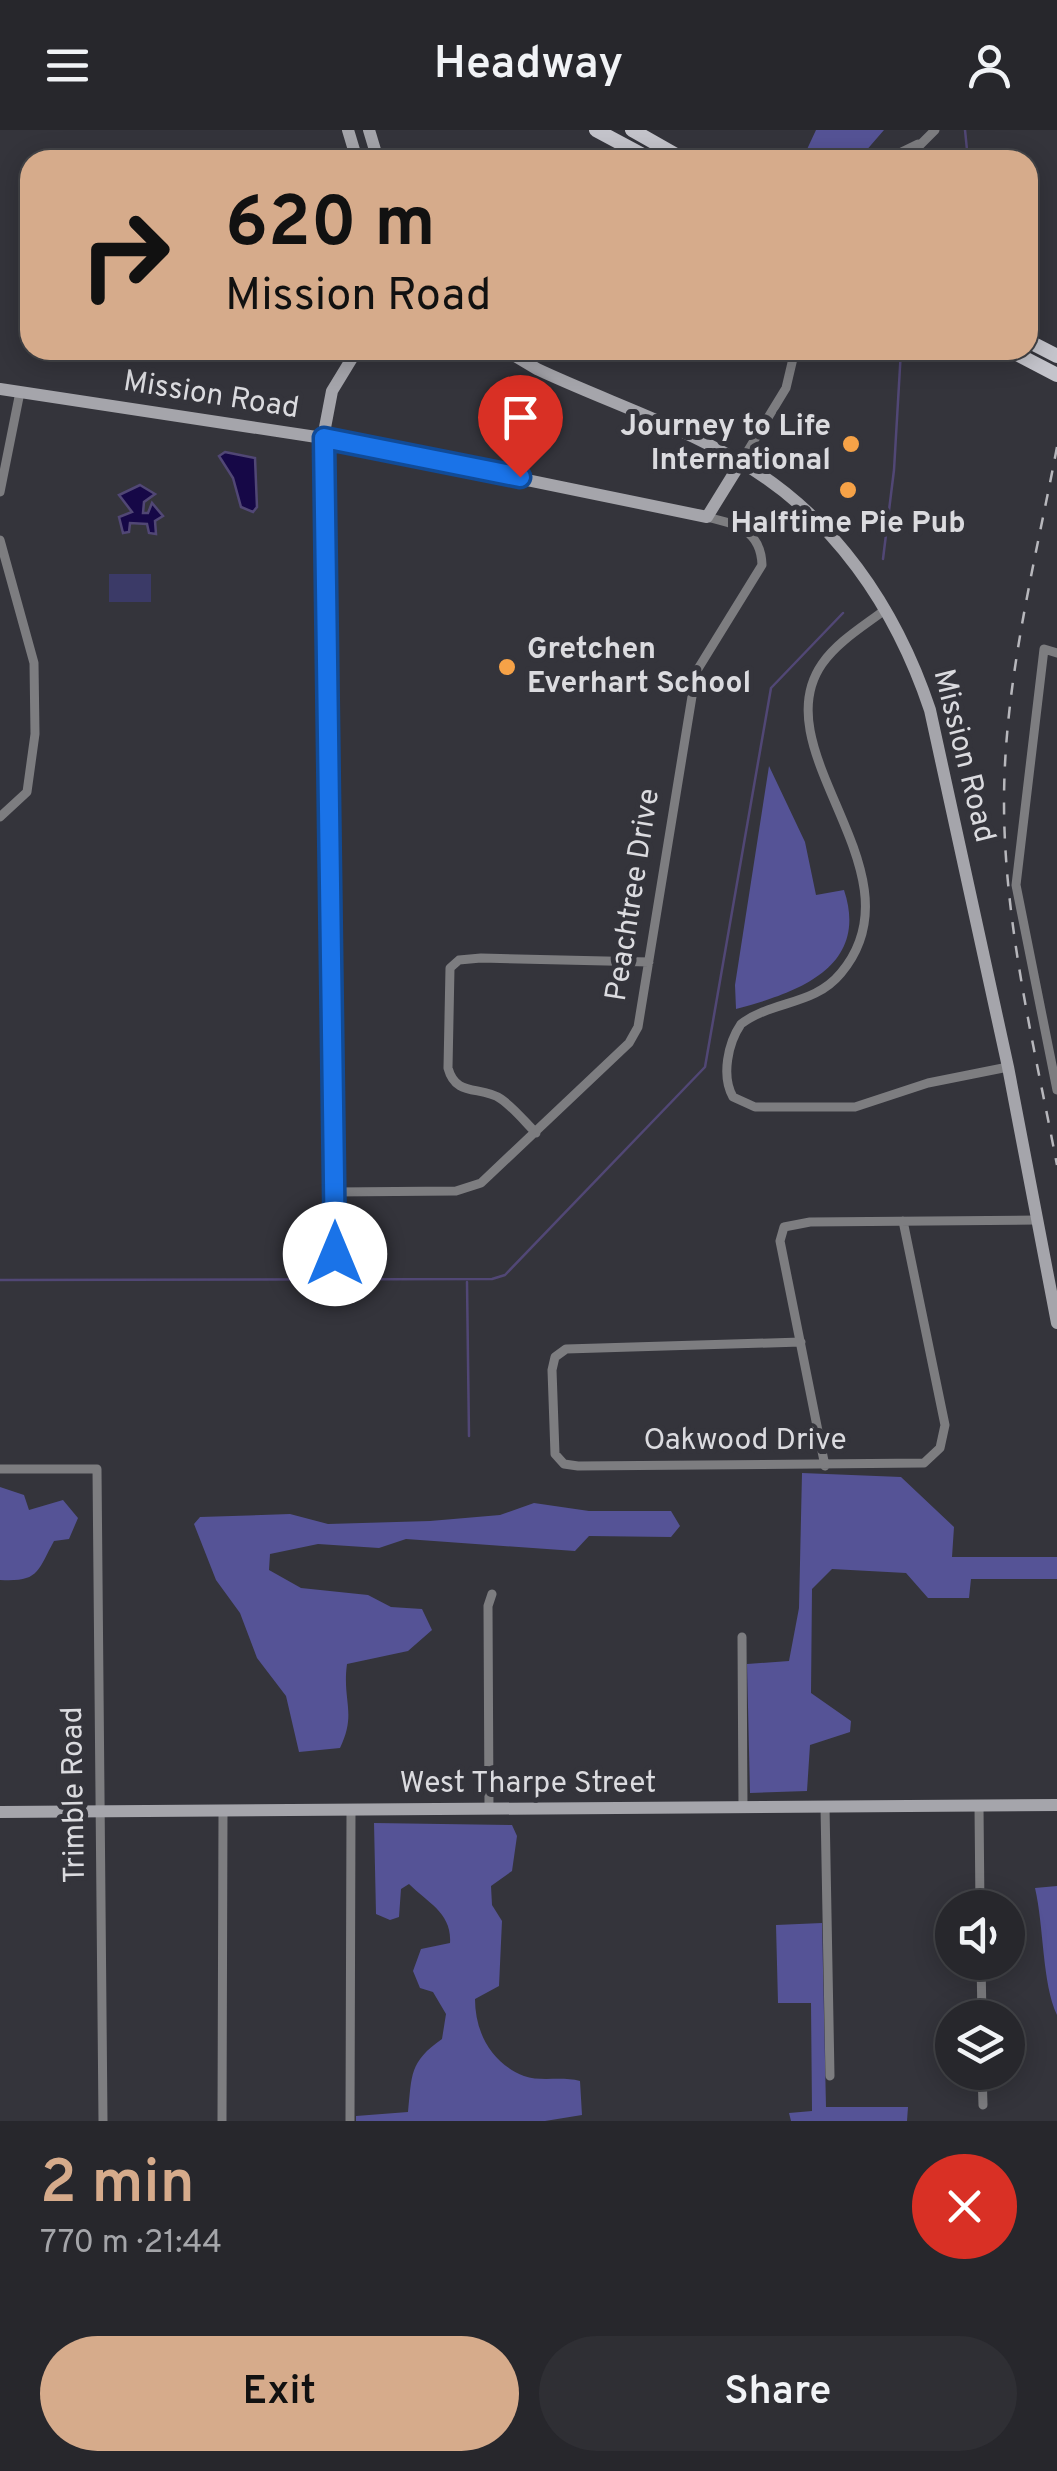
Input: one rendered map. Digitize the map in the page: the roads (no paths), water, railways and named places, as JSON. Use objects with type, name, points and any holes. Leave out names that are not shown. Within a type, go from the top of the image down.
[{"type":"main road","points":[[596,130],[633,150]]},
{"type":"main road","points":[[632,130],[668,150]]},
{"type":"main road","points":[[324,438],[332,391],[351,360]]},
{"type":"main road","name":"Mission Road","points":[[522,360],[741,462],[826,530],[886,609],[930,710],[1008,1067],[1057,1322]]},
{"type":"main road","points":[[1029,360],[1057,374]]},
{"type":"main road","name":"Mission Road","points":[[0,389],[324,438],[706,516]]},
{"type":"main road","points":[[706,516],[741,462]]},
{"type":"main road","name":"West Tharpe Street","points":[[0,1812],[1057,1804]]},
{"type":"street","points":[[914,150],[935,130]]},
{"type":"street","points":[[906,150],[920,143]]},
{"type":"street","points":[[741,462],[786,388],[792,360]]},
{"type":"street","points":[[0,492],[20,392]]},
{"type":"street","points":[[324,438],[335,1254]]},
{"type":"street","name":"Peachtree Drive","points":[[334,1192],[470,1189],[492,1176],[634,1035],[696,672],[762,564],[760,546],[748,530],[706,516]]},
{"type":"street","points":[[0,540],[35,678],[30,783],[24,798],[0,817]]},
{"type":"street","points":[[886,609],[823,663],[807,706],[810,736],[842,810],[861,878],[864,917],[858,946],[824,990],[742,1024],[733,1041],[727,1084],[734,1097],[755,1107],[856,1106],[928,1082],[1008,1067]]},
{"type":"street","points":[[1057,653],[1044,649],[1016,885],[1057,1090]]},
{"type":"street","points":[[536,1133],[498,1097],[462,1089],[453,1082],[448,1068],[450,968],[460,960],[482,958],[649,962]]},
{"type":"street","points":[[826,1466],[780,1240],[784,1227],[810,1222],[1037,1220]]},
{"type":"street","name":"Oakwood Drive","points":[[801,1342],[576,1346],[560,1352],[552,1370],[553,1448],[558,1459],[578,1466],[908,1466],[931,1458],[944,1442],[945,1425],[903,1221]]},
{"type":"street","name":"Trimble Road","points":[[0,1469],[96,1469],[103,2121]]},
{"type":"street","points":[[489,1809],[488,1606],[492,1594]]},
{"type":"street","points":[[742,1637],[743,1808]]},
{"type":"street","points":[[826,1807],[830,2076]]},
{"type":"street","points":[[979,1807],[980,1890]]},
{"type":"street","points":[[350,2121],[351,1810]]},
{"type":"street","points":[[222,1811],[222,2121]]},
{"type":"street","points":[[983,2090],[983,2105]]},
{"type":"waterway","points":[[965,130],[967,150]]},
{"type":"waterway","points":[[883,559],[894,470],[900,360]]},
{"type":"waterway","points":[[0,1280],[492,1279],[505,1275],[705,1067],[771,688],[843,613]]},
{"type":"waterway","points":[[467,1282],[469,1436]]},
{"type":"railway","points":[[1057,447],[1015,668],[1004,802],[1015,939],[1057,1165]]},
{"type":"place","name":"Journey to Life International","points":[[851,444]]},
{"type":"place","name":"Halftime Pie Pub","points":[[848,490]]},
{"type":"place","name":"Gretchen Everhart School","points":[[507,667]]}]
